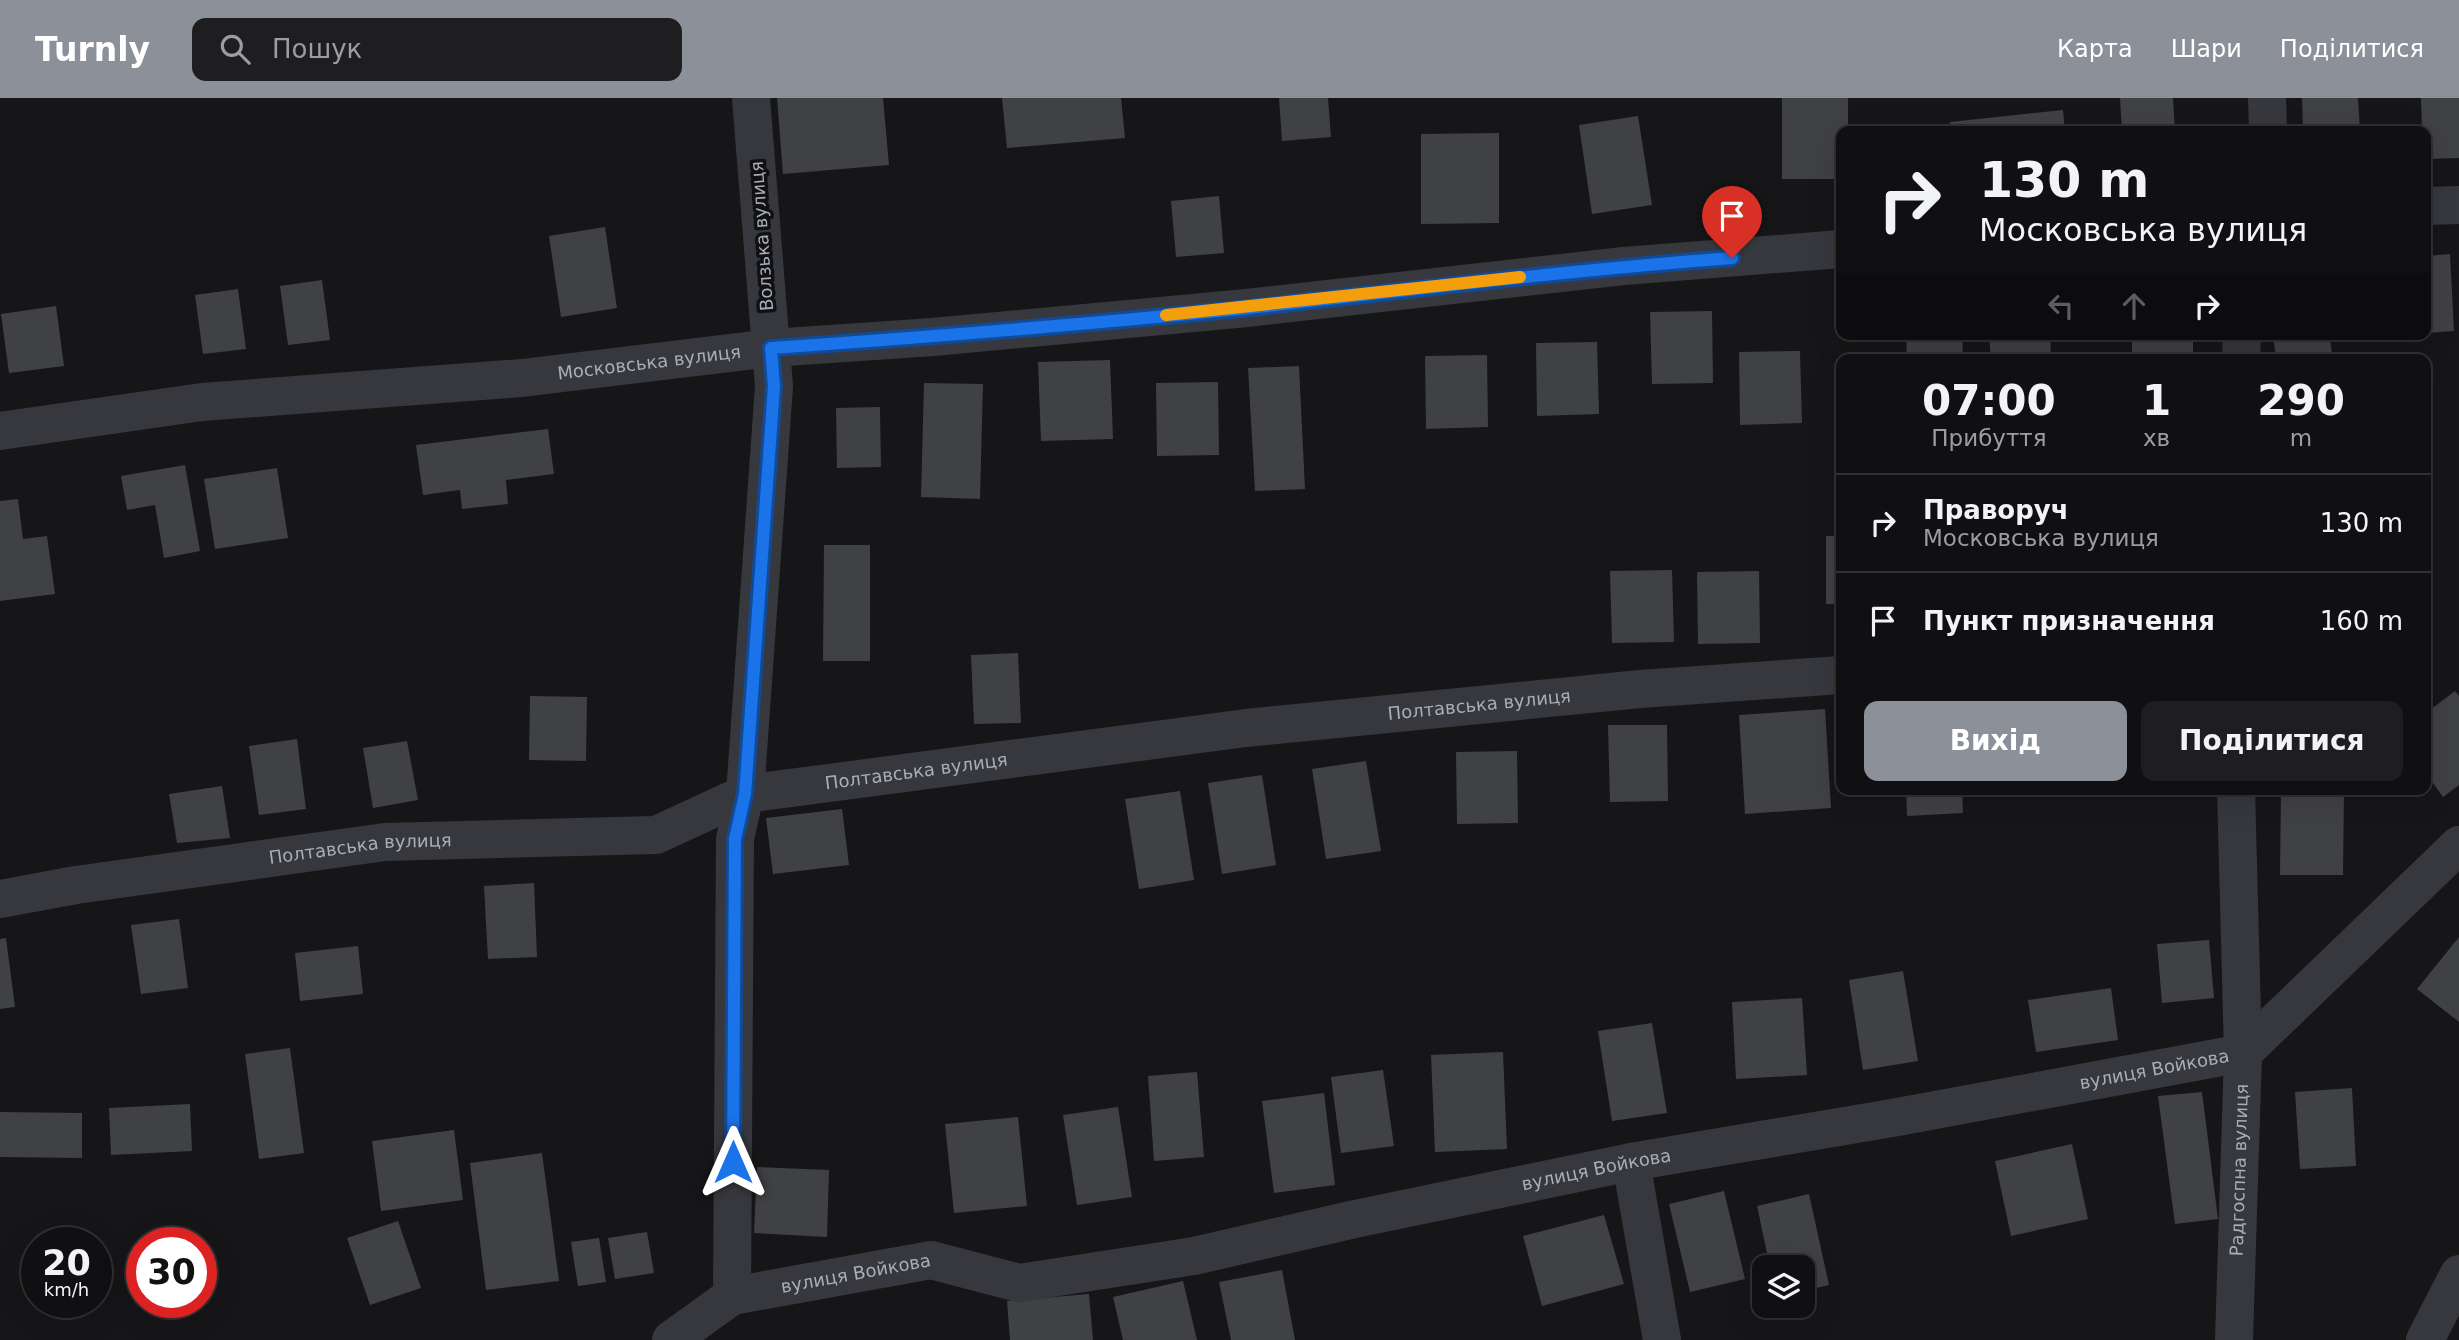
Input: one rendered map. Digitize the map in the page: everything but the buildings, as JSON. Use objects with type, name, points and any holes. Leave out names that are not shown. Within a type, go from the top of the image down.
[{"type":"street","name":"Волзька вулиця","points":[[732,1296],[735,839],[745,794],[774,386],[751,98]]},
{"type":"street","points":[[2267,98],[2268,126]]},
{"type":"street","points":[[2431,206],[2459,205]]},
{"type":"street","name":"Московська вулиця","points":[[0,431],[202,402],[522,378],[771,348],[947,336],[1247,308],[1624,266],[1836,250]]},
{"type":"street","name":"Полтавська вулиця","points":[[0,899],[76,885],[385,842],[656,835],[745,794],[1246,728],[1640,689],[1836,675]]},
{"type":"street","name":"Радгоспна вулиця","points":[[2234,1340],[2243,1054],[2236,795]]},
{"type":"street","name":"вулиця Войкова","points":[[671,1340],[732,1296],[931,1260],[1019,1283],[1194,1256],[1355,1219],[1630,1162],[1892,1118],[2243,1054],[2459,845]]},
{"type":"street","points":[[1630,1162],[1662,1340]]},
{"type":"street","points":[[2425,1340],[2459,1274]]},
{"type":"slow traffic","points":[[1166,315],[1520,277]]},
{"type":"route","points":[[733,1162],[735,839],[745,794],[747,767],[774,386],[771,348],[933,337],[1247,308],[1624,266],[1732,258]]}]
